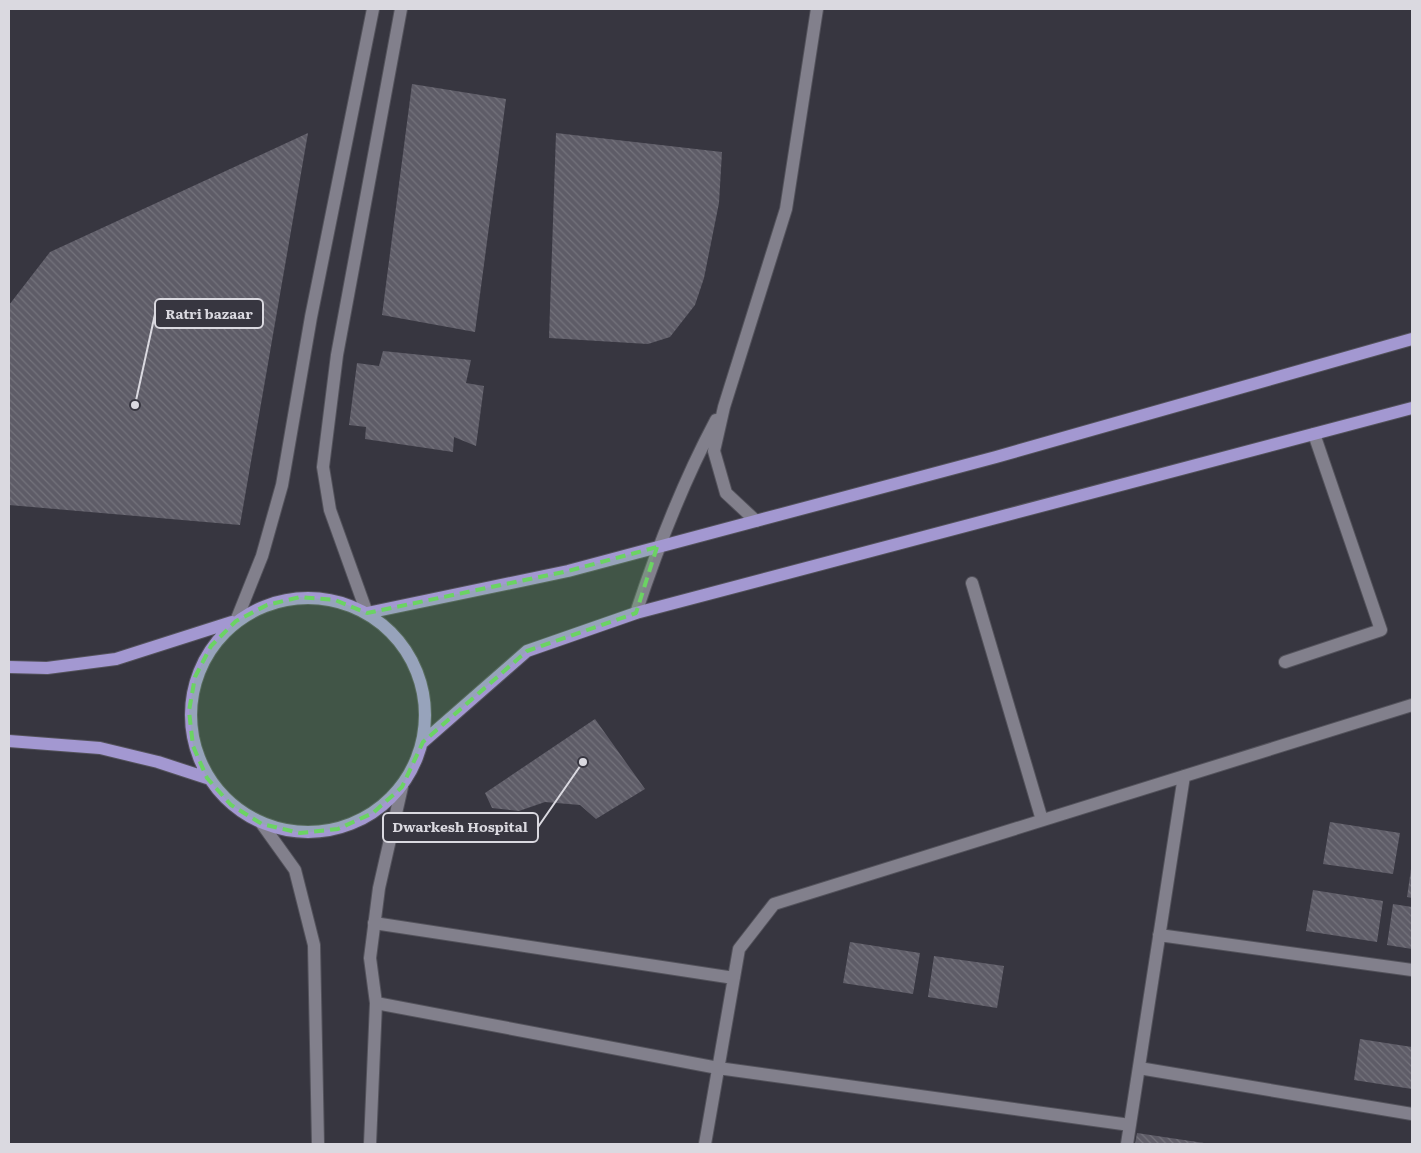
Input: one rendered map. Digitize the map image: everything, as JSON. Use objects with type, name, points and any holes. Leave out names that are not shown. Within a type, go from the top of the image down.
[{"type":"main road","points":[[367,613],[568,571],[996,457],[1412,339]]},
{"type":"main road","points":[[423,742],[527,651],[636,613],[1412,408]]},
{"type":"main road","points":[[9,667],[47,668],[116,659],[236,621],[267,604],[300,597],[335,600],[367,613],[396,637],[417,668],[426,705],[423,742],[415,766],[402,787],[374,813],[338,829],[300,833],[262,824],[231,805],[207,778],[193,746],[189,711],[195,677],[211,646],[236,621]]},
{"type":"main road","points":[[9,741],[100,748],[158,762],[207,778]]},
{"type":"street","points":[[236,621],[262,556],[282,485],[311,317],[373,9]]},
{"type":"street","points":[[367,613],[330,510],[323,467],[337,355],[401,9]]},
{"type":"street","points":[[756,520],[726,493],[714,451],[724,407],[786,209],[818,9]]},
{"type":"street","points":[[636,613],[657,547],[696,458],[724,407]]},
{"type":"street","points":[[1285,662],[1380,630],[1314,434]]},
{"type":"street","points":[[972,583],[1042,820]]},
{"type":"street","points":[[707,1144],[739,949],[774,904],[1412,705]]},
{"type":"street","points":[[1127,1144],[1184,776]]},
{"type":"street","points":[[370,1144],[376,1003],[370,958],[379,888],[402,787]]},
{"type":"street","points":[[262,824],[295,870],[314,945],[318,1144]]},
{"type":"street","points":[[374,923],[734,978]]},
{"type":"street","points":[[1160,935],[1412,970]]},
{"type":"street","points":[[376,1003],[718,1068],[1130,1125]]},
{"type":"street","points":[[1139,1068],[1412,1114]]},
{"type":"highlighted area","points":[[657,547],[636,613],[527,651],[423,742],[402,787],[373,813],[338,829],[300,833],[262,824],[231,805],[207,778],[193,746],[189,711],[195,677],[211,646],[236,621],[267,605],[300,597],[335,600],[367,613],[568,571]]},
{"type":"building","points":[[412,84],[506,99],[475,332],[382,315]]},
{"type":"building","points":[[308,133],[240,525],[9,505],[9,305],[50,252]]},
{"type":"building","points":[[556,133],[722,152],[719,203],[704,278],[695,305],[670,337],[648,344],[549,338]]},
{"type":"building","points":[[383,351],[471,360],[466,383],[484,386],[476,446],[454,437],[453,452],[365,439],[366,427],[349,425],[357,363],[379,366]]},
{"type":"building","points":[[595,719],[645,789],[596,819],[580,805],[545,802],[519,811],[492,808],[485,793]]},
{"type":"building","points":[[1330,822],[1400,833],[1393,874],[1323,864]]},
{"type":"building","points":[[1412,869],[1412,898],[1407,897]]},
{"type":"building","points":[[1313,890],[1383,901],[1377,942],[1306,931]]},
{"type":"building","points":[[1393,904],[1412,907],[1412,949],[1387,945]]},
{"type":"building","points":[[850,942],[920,953],[913,994],[843,983]]},
{"type":"building","points":[[934,956],[1004,966],[997,1008],[928,997]]},
{"type":"building","points":[[1360,1039],[1412,1047],[1412,1089],[1354,1080]]},
{"type":"building","points":[[1137,1133],[1204,1143],[1204,1144],[1135,1144]]},
{"type":"place","name":"Ratri bazaar","points":[[135,405]]},
{"type":"place","name":"Dwarkesh Hospital","points":[[583,762]]}]
